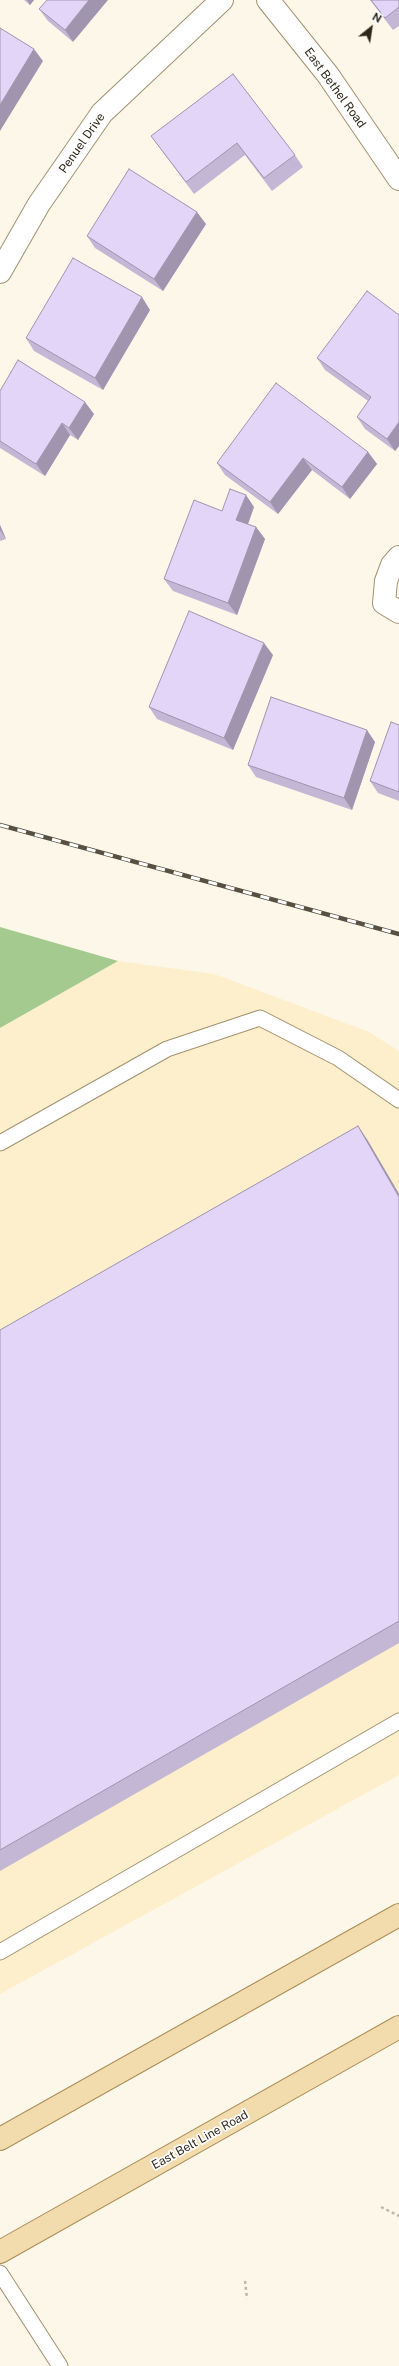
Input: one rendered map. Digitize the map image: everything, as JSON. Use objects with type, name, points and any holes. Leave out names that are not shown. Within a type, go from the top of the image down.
[{"type":"main road","points":[[0,2139],[399,1915]]},
{"type":"main road","name":"East Belt Line Road","points":[[0,2252],[399,2027]]},
{"type":"street","name":"Penuel Drive","points":[[0,272],[40,204],[102,113],[222,0]]},
{"type":"street","name":"East Bethel Road","points":[[268,0],[328,75],[399,179]]},
{"type":"street","points":[[399,557],[392,565],[386,580],[384,603],[399,612]]},
{"type":"lane","points":[[0,1144],[167,1049],[260,1018],[338,1058],[399,1100]]},
{"type":"lane","points":[[0,1952],[399,1721]]},
{"type":"lane","points":[[0,2273],[60,2366]]},
{"type":"path","points":[[381,2207],[399,2216]]},
{"type":"path","points":[[245,2281],[248,2299]]},
{"type":"shaded area","points":[[118,961],[214,974],[369,1032],[399,1051],[399,1775],[0,1994],[0,1028]]},
{"type":"green space","points":[[0,927],[118,961],[0,1028]]},
{"type":"building","points":[[47,0],[89,0],[65,30],[39,9]]},
{"type":"building","points":[[371,0],[399,0],[399,7],[385,18]]},
{"type":"building","points":[[0,28],[34,49],[0,105]]},
{"type":"building","points":[[233,74],[295,155],[264,178],[237,143],[186,182],[151,136]]},
{"type":"building","points":[[129,169],[197,212],[154,279],[87,236]]},
{"type":"building","points":[[73,258],[142,297],[95,378],[26,338]]},
{"type":"building","points":[[367,291],[399,315],[399,422],[387,439],[357,417],[371,397],[317,358]]},
{"type":"building","points":[[18,360],[85,402],[69,428],[62,423],[36,464],[0,441],[0,391]]},
{"type":"building","points":[[276,383],[368,452],[342,487],[303,458],[270,502],[217,463]]},
{"type":"building","points":[[230,489],[246,495],[236,520],[256,527],[228,603],[164,579],[194,500],[222,511]]},
{"type":"building","points":[[189,611],[264,643],[224,738],[149,707]]},
{"type":"building","points":[[271,697],[367,730],[344,798],[248,765]]},
{"type":"building","points":[[391,722],[399,725],[399,792],[370,781]]},
{"type":"building","points":[[358,1126],[399,1197],[399,1621],[0,1850],[0,1330]]},
{"type":"railway","points":[[0,825],[399,934]]}]
